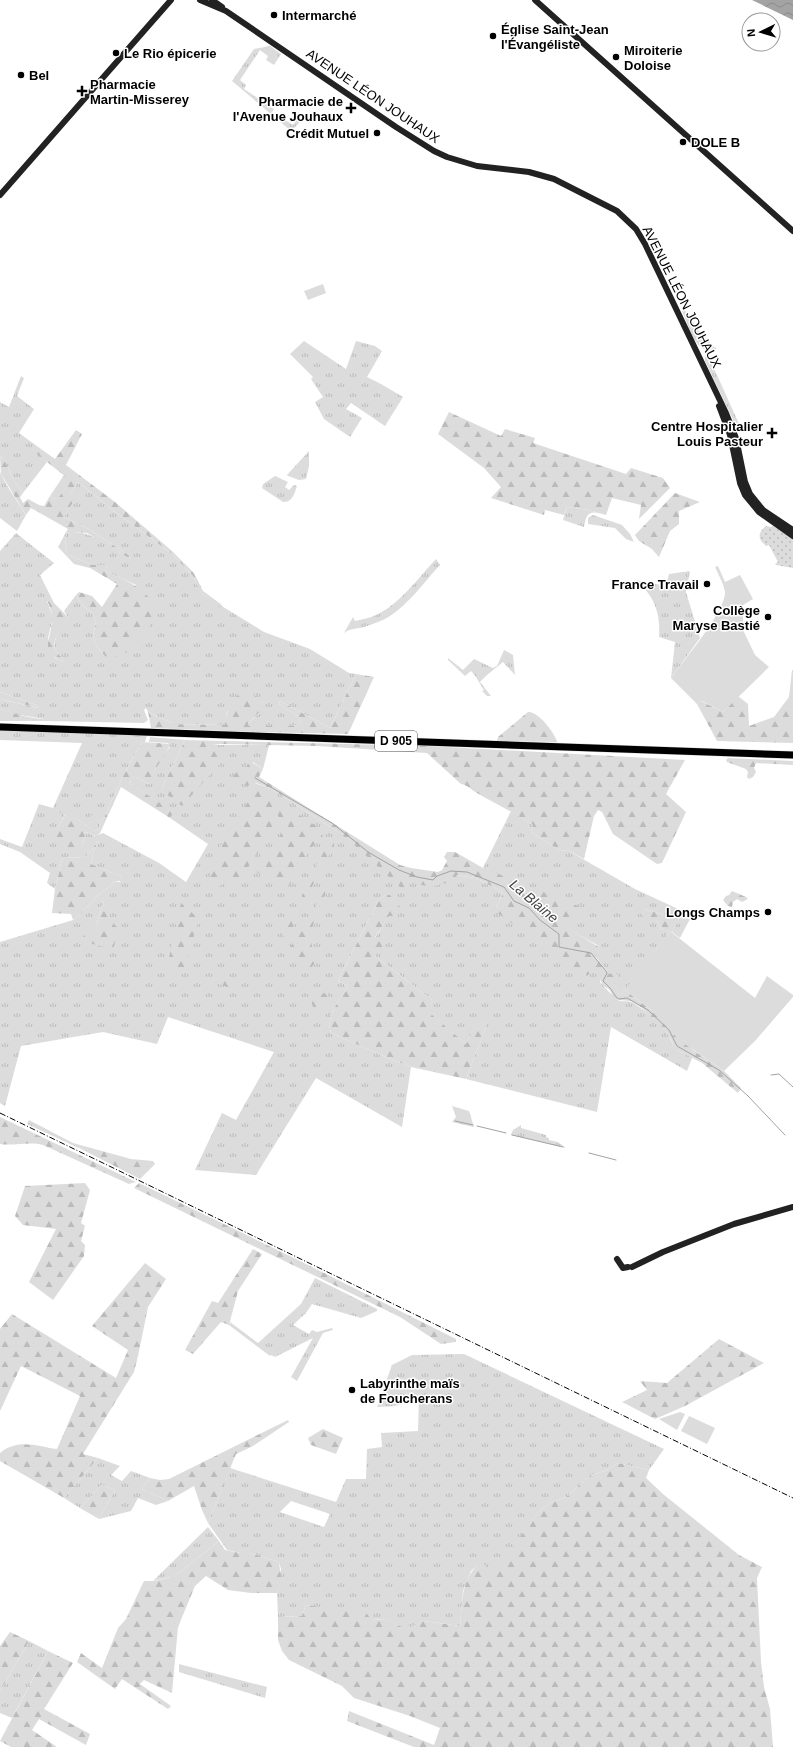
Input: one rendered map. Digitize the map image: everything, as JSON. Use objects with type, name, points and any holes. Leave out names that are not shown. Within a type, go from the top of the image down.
[{"type":"main road","points":[[0,195],[171,0]]},
{"type":"main road","name":"AVENUE LÉON JOUHAUX","points":[[200,0],[224,10]]},
{"type":"main road","points":[[207,0],[224,10]]},
{"type":"main road","name":"AVENUE LÉON JOUHAUX","points":[[212,0],[224,10],[385,120],[434,151],[447,157],[477,166],[542,174],[617,211],[633,225],[643,239],[733,427],[745,482],[750,494],[763,510],[793,530]]},
{"type":"main road","points":[[216,0],[224,10]]},
{"type":"main road","points":[[535,0],[793,230]]},
{"type":"main road","points":[[698,355],[701,366],[719,405],[730,435],[740,483],[745,495],[759,512],[793,536]]},
{"type":"main road","name":"D 905","points":[[0,727],[793,755]]},
{"type":"main road","points":[[628,1267],[734,1224],[793,1207]]},
{"type":"green space","points":[[270,46],[281,54],[274,65],[266,60],[268,56],[260,50],[240,80],[246,85],[244,89],[274,109],[272,112],[293,125],[296,121],[292,118],[293,117],[300,122],[291,131],[232,81],[254,49]]},
{"type":"green space","points":[[323,284],[326,293],[308,300],[304,291]]},
{"type":"green space","points":[[684,309],[694,323],[693,325],[714,347],[717,348],[715,350],[702,348],[698,344],[690,331],[682,311]]},
{"type":"green space","points":[[304,341],[346,369],[356,341],[375,346],[382,351],[367,377],[403,397],[385,426],[351,403],[346,409],[362,418],[350,437],[324,419],[315,402],[323,397],[311,379],[313,377],[290,354]]},
{"type":"green space","points":[[705,357],[712,357],[714,362],[712,364],[740,426],[743,425],[742,429],[740,427],[737,428],[705,361]]},
{"type":"green space","points":[[21,376],[24,378],[17,396],[34,409],[19,433],[41,449],[38,454],[47,462],[23,493],[13,479],[4,459],[0,456],[0,402],[9,407]]},
{"type":"green space","points":[[449,412],[501,436],[505,429],[535,438],[533,443],[626,474],[631,468],[663,478],[670,488],[639,519],[641,505],[612,498],[606,515],[589,510],[567,507],[564,515],[545,510],[544,515],[491,498],[501,487],[484,468],[438,434]]},
{"type":"green space","points":[[76,430],[82,434],[66,465],[115,502],[172,551],[194,573],[203,591],[222,605],[220,607],[201,593],[193,576],[172,554],[78,482],[71,493],[76,497],[64,517],[90,530],[130,556],[129,558],[87,533],[74,532],[71,535],[66,532],[68,529],[31,508],[26,515],[1,474],[0,456],[4,459],[13,479],[23,493],[20,497],[23,503],[28,499],[44,506],[50,496],[54,499],[58,498],[71,481],[37,454],[41,449],[55,459]]},
{"type":"green space","points":[[309,451],[309,466],[306,479],[299,480],[288,476],[287,475]]},
{"type":"green space","points":[[0,472],[26,515],[17,531],[0,518]]},
{"type":"green space","points":[[64,475],[72,481],[58,498],[54,499],[50,496]]},
{"type":"green space","points":[[275,476],[288,482],[285,487],[289,490],[294,485],[297,486],[293,497],[289,501],[283,502],[262,488],[263,484]]},
{"type":"green space","points":[[78,482],[172,554],[193,576],[202,594],[264,632],[310,649],[349,673],[356,674],[330,728],[280,701],[279,704],[299,717],[301,723],[294,726],[249,726],[248,724],[258,714],[263,703],[247,691],[227,712],[225,725],[174,724],[148,712],[146,708],[144,710],[148,720],[144,723],[44,721],[44,719],[14,714],[0,709],[0,699],[38,708],[39,706],[0,692],[0,551],[16,533],[54,563],[40,575],[52,599],[47,601],[53,617],[48,638],[55,658],[62,662],[63,658],[55,649],[56,638],[68,617],[64,611],[76,595],[83,606],[93,613],[96,622],[93,636],[97,647],[105,656],[136,585],[105,571],[107,565],[93,565],[68,555],[65,548],[66,538],[64,536],[66,532],[71,535],[73,532],[88,535],[102,541],[129,558],[130,556],[90,530],[64,517],[75,497],[71,493]]},
{"type":"green space","points":[[675,493],[700,502],[679,511],[679,524],[670,531],[659,557],[652,549],[639,541],[635,535]]},
{"type":"green space","points":[[567,507],[589,510],[606,515],[590,513],[584,527],[563,520]]},
{"type":"green space","points":[[593,515],[622,525],[630,534],[634,542],[626,539],[615,528],[588,524],[588,518]]},
{"type":"green space","points":[[766,526],[773,526],[793,539],[793,568],[775,564],[778,562],[769,545],[766,546],[760,538],[761,531]]},
{"type":"green space","points":[[64,536],[66,538],[65,548],[68,555],[93,565],[107,565],[105,571],[139,588],[146,594],[151,602],[154,610],[151,624],[126,653],[121,652],[113,658],[105,656],[97,647],[93,636],[96,622],[93,613],[83,606],[76,595],[79,592],[92,596],[102,607],[117,584],[90,568],[74,564],[58,547]]},
{"type":"green space","points":[[436,559],[440,565],[410,599],[397,611],[387,618],[364,627],[351,629],[344,633],[353,617],[355,621],[371,617],[393,604]]},
{"type":"green space","points":[[718,566],[725,582],[740,575],[753,599],[743,605],[743,630],[755,655],[769,667],[723,712],[702,701],[697,704],[671,678],[711,624],[723,602],[725,590],[715,567]]},
{"type":"green space","points":[[690,571],[686,592],[700,638],[671,678],[675,642],[659,637],[659,620],[655,606],[647,592],[636,580],[666,586],[669,574]]},
{"type":"green space","points":[[52,599],[68,617],[58,633],[54,643],[57,653],[63,658],[62,662],[50,652],[48,648],[52,616],[47,600]]},
{"type":"green space","points":[[504,650],[513,655],[515,675],[503,662],[488,674],[480,682],[491,696],[487,696],[482,691],[484,690],[471,671],[465,676],[448,660],[448,658],[463,670],[474,659],[493,668],[497,666]]},
{"type":"green space","points":[[792,670],[793,743],[717,741],[697,704],[701,701],[723,712],[738,696],[748,704],[749,726],[774,717],[789,697]]},
{"type":"green space","points":[[356,674],[374,677],[348,734],[151,728],[148,712],[174,724],[225,725],[227,714],[234,699],[238,695],[247,691],[260,699],[264,707],[248,724],[249,726],[294,726],[301,723],[299,717],[279,704],[280,701],[330,728]]},
{"type":"green space","points":[[0,692],[39,706],[39,708],[0,699]]},
{"type":"green space","points":[[0,709],[22,716],[44,719],[44,721],[0,721]]},
{"type":"green space","points":[[528,712],[536,715],[546,723],[557,742],[497,741],[498,737]]},
{"type":"green space","points":[[0,730],[147,735],[145,742],[142,742],[123,776],[103,820],[90,816],[101,822],[99,829],[97,831],[93,830],[72,816],[55,810],[65,814],[56,832],[82,846],[86,832],[95,836],[103,833],[159,863],[186,882],[208,844],[170,818],[173,812],[129,783],[134,776],[149,784],[160,759],[170,747],[168,743],[149,742],[150,737],[185,740],[161,790],[212,745],[269,745],[263,769],[253,762],[245,772],[254,783],[270,788],[329,826],[410,882],[456,875],[475,878],[501,891],[503,893],[496,908],[587,976],[596,966],[603,973],[600,982],[616,998],[620,1001],[631,1002],[644,1011],[663,1028],[679,1052],[692,1058],[687,1071],[611,1027],[597,1112],[466,1079],[487,1024],[479,1020],[466,1044],[430,1014],[432,1000],[375,956],[375,938],[389,915],[399,907],[390,895],[385,895],[378,901],[338,981],[348,986],[334,1008],[330,1020],[330,1027],[331,1033],[411,1067],[402,1127],[316,1078],[256,1175],[195,1170],[222,1113],[236,1120],[274,1052],[168,1017],[157,1044],[103,1032],[21,1046],[5,1106],[0,1103],[0,942],[73,920],[101,892],[112,885],[113,881],[120,882],[122,877],[91,864],[94,850],[99,842],[98,841],[85,858],[65,857],[62,859],[55,889],[47,883],[50,873],[20,852],[0,844],[0,839],[22,847],[39,804],[53,808],[82,743],[0,740]],"holes":[[[103,901],[109,919],[81,941],[96,927]]]},
{"type":"green space","points":[[185,740],[428,746],[685,760],[666,794],[686,812],[662,863],[657,864],[613,834],[602,812],[598,810],[594,816],[584,859],[569,851],[559,850],[531,832],[533,825],[475,792],[468,786],[461,784],[427,753],[317,746],[221,744],[212,745],[225,758],[182,806],[161,790]]},
{"type":"green space","points":[[142,742],[171,744],[155,770],[152,783],[149,784],[134,776],[129,783],[174,812],[170,818],[121,787],[100,833],[96,836],[86,832],[82,846],[77,853],[68,851],[51,840],[65,815],[55,810],[57,808],[73,816],[91,829],[97,831],[99,829],[101,822],[90,817],[91,815],[103,820],[123,776]]},
{"type":"green space","points":[[728,758],[793,761],[793,765],[756,763],[754,768],[756,772],[753,777],[749,779],[747,777],[748,772],[746,769],[727,762],[726,760]]},
{"type":"green space","points":[[250,761],[263,769],[259,777],[400,865],[438,872],[442,870],[447,861],[444,857],[447,852],[455,852],[483,868],[578,906],[569,929],[599,947],[595,957],[609,974],[617,974],[620,979],[619,984],[615,986],[618,993],[621,995],[625,990],[651,1010],[693,1050],[724,1071],[741,1088],[738,1093],[702,1063],[675,1049],[671,1039],[663,1029],[642,1008],[631,1001],[614,998],[610,990],[602,985],[600,977],[602,973],[596,967],[587,976],[496,912],[496,908],[503,893],[501,891],[475,878],[457,875],[454,881],[430,887],[410,882],[407,888],[400,887],[350,841],[329,826],[270,788],[256,783],[247,786],[233,776],[239,770],[245,772]]},
{"type":"green space","points":[[257,788],[275,797],[270,811],[275,828],[240,879],[225,881],[220,886],[208,889],[206,886],[221,855],[219,848]]},
{"type":"green space","points":[[280,802],[316,826],[323,836],[311,848],[286,891],[257,872],[281,834],[278,808]]},
{"type":"green space","points":[[511,811],[533,825],[531,832],[559,850],[569,851],[635,889],[676,908],[675,916],[673,917],[644,909],[650,919],[658,922],[661,929],[670,931],[621,995],[618,993],[607,971],[595,956],[599,946],[568,929],[483,868]]},
{"type":"green space","points":[[98,841],[99,842],[94,850],[91,864],[122,877],[121,881],[113,881],[112,885],[101,892],[73,920],[71,914],[52,913],[55,889],[62,859],[65,857],[85,858]]},
{"type":"green space","points":[[329,843],[334,843],[334,846],[313,884],[309,898],[286,938],[282,936],[294,916],[313,871]]},
{"type":"green space","points":[[339,868],[324,896],[313,926],[312,947],[316,952],[316,957],[315,963],[311,968],[299,962],[288,951]]},
{"type":"green space","points":[[732,891],[748,899],[742,902],[737,899],[733,902],[732,907],[728,906],[723,900]]},
{"type":"green space","points":[[385,895],[390,895],[400,907],[400,913],[395,916],[389,916],[375,937],[384,945],[375,956],[432,1000],[431,1014],[466,1044],[479,1019],[487,1024],[466,1079],[411,1067],[331,1033],[330,1020],[334,1008],[348,986],[338,981],[378,901]]},
{"type":"green space","points":[[103,901],[107,901],[106,908],[110,912],[109,919],[119,929],[113,949],[81,941],[86,932],[96,927]]},
{"type":"green space","points":[[181,903],[199,919],[183,971],[167,967]]},
{"type":"green space","points":[[676,908],[681,911],[679,919],[672,932],[661,929],[658,922],[646,919],[640,913],[641,909],[644,909],[673,917],[675,915]]},
{"type":"green space","points":[[681,911],[692,915],[680,938],[672,932],[679,919]]},
{"type":"green space","points":[[670,931],[755,998],[767,976],[793,995],[793,997],[755,1041],[724,1071],[679,1040],[651,1010],[625,990]]},
{"type":"green space","points":[[222,974],[229,974],[231,980],[247,990],[246,993],[249,997],[207,978],[207,976],[218,980]]},
{"type":"green space","points":[[323,993],[327,994],[329,998],[321,1010],[317,1011],[314,1009],[311,1002]]},
{"type":"green space","points":[[452,1106],[469,1111],[474,1127],[452,1122],[456,1117]]},
{"type":"green space","points":[[0,1117],[136,1182],[129,1184],[43,1145],[32,1143],[0,1144]]},
{"type":"green space","points":[[29,1120],[73,1143],[83,1150],[27,1124]]},
{"type":"green space","points":[[521,1125],[521,1128],[546,1135],[549,1140],[558,1142],[566,1148],[511,1135],[509,1139],[513,1130]]},
{"type":"green space","points":[[73,1143],[131,1159],[153,1161],[155,1164],[140,1179],[83,1150]]},
{"type":"green space","points":[[85,1183],[90,1190],[81,1223],[85,1226],[81,1241],[85,1245],[84,1256],[53,1300],[29,1282],[56,1229],[23,1225],[15,1216],[25,1186]]},
{"type":"green space","points":[[139,1183],[456,1339],[456,1342],[441,1344],[400,1317],[134,1188]]},
{"type":"green space","points":[[253,1249],[262,1254],[238,1291],[229,1325],[221,1322],[193,1354],[185,1350],[212,1301],[218,1303]]},
{"type":"green space","points":[[145,1263],[166,1279],[148,1307],[134,1372],[83,1454],[98,1458],[64,1498],[0,1461],[0,1453],[7,1448],[20,1444],[57,1449],[80,1396],[21,1366],[0,1411],[0,1329],[12,1314],[116,1378],[128,1350],[92,1326]]},
{"type":"green space","points":[[315,1278],[377,1309],[377,1311],[361,1318],[312,1304],[306,1313],[293,1325],[309,1334],[312,1330],[317,1332],[332,1328],[333,1330],[323,1333],[297,1381],[291,1377],[313,1338],[275,1357],[270,1356],[229,1325],[230,1322],[258,1343],[301,1304]]},
{"type":"green space","points":[[719,1339],[764,1363],[685,1406],[655,1419],[622,1402],[647,1390],[640,1381],[667,1383]]},
{"type":"green space","points":[[464,1354],[664,1449],[649,1470],[618,1463],[605,1471],[591,1475],[566,1497],[550,1503],[538,1512],[495,1573],[480,1563],[471,1571],[463,1591],[460,1626],[424,1621],[406,1630],[387,1620],[371,1619],[306,1605],[302,1616],[278,1617],[277,1593],[281,1569],[279,1562],[250,1553],[240,1553],[227,1550],[208,1523],[230,1468],[336,1502],[346,1479],[366,1479],[367,1449],[382,1447],[381,1433],[418,1431],[419,1400],[395,1406],[377,1407],[392,1365],[412,1355]],"holes":[[[291,1501],[330,1514],[324,1527],[280,1512]]]},
{"type":"green space","points":[[680,1412],[685,1414],[677,1430],[659,1419]]},
{"type":"green space","points":[[689,1416],[715,1428],[707,1444],[681,1431]]},
{"type":"green space","points":[[288,1420],[289,1422],[253,1446],[236,1454],[208,1523],[194,1486],[168,1501],[142,1489],[150,1478],[160,1480],[169,1479]]},
{"type":"green space","points":[[323,1429],[343,1438],[336,1454],[311,1445],[308,1438]]},
{"type":"green space","points":[[98,1458],[120,1466],[111,1475],[122,1481],[131,1471],[150,1478],[142,1489],[168,1501],[156,1505],[138,1498],[131,1511],[99,1519],[115,1490],[102,1485],[80,1508],[64,1498]]},
{"type":"green space","points":[[618,1463],[649,1470],[646,1478],[663,1494],[739,1555],[762,1567],[757,1578],[761,1662],[764,1687],[770,1709],[773,1747],[414,1747],[347,1721],[349,1711],[434,1745],[440,1728],[410,1716],[354,1698],[342,1686],[289,1660],[282,1651],[278,1640],[278,1617],[302,1616],[306,1605],[367,1614],[371,1619],[387,1620],[406,1629],[424,1621],[460,1626],[462,1600],[466,1584],[474,1569],[480,1562],[495,1572],[538,1512],[550,1503],[566,1497],[591,1475],[605,1471]]},
{"type":"green space","points":[[102,1485],[115,1490],[99,1519],[80,1508]]},
{"type":"green space","points":[[208,1527],[219,1541],[175,1576],[153,1581]]},
{"type":"green space","points":[[219,1541],[225,1550],[250,1553],[279,1562],[281,1577],[277,1593],[251,1593],[228,1590],[206,1576],[195,1586],[178,1627],[172,1693],[144,1680],[140,1684],[171,1706],[168,1709],[122,1679],[115,1689],[77,1662],[81,1653],[102,1668],[118,1628],[126,1619],[144,1581],[155,1581],[175,1576]]},
{"type":"green space","points":[[10,1632],[29,1641],[0,1691],[0,1646]]},
{"type":"green space","points":[[29,1641],[48,1651],[12,1718],[0,1713],[0,1691]]},
{"type":"green space","points":[[48,1651],[73,1663],[44,1709],[90,1734],[86,1745],[39,1719],[32,1730],[57,1747],[11,1747],[0,1741]]},
{"type":"green space","points":[[179,1664],[267,1687],[265,1698],[179,1672]]},
{"type":"water","points":[[752,0],[793,0],[793,20],[781,14],[781,12],[777,12]]},
{"type":"waterway","name":"La Blaine","points":[[255,778],[332,823],[368,852],[399,870],[417,877],[433,880],[437,876],[451,871],[467,872],[504,887],[514,901],[529,908],[540,920],[559,934],[559,947],[591,953],[606,971],[607,973],[603,981],[616,997],[619,999],[627,998],[648,1010],[669,1030],[677,1046],[719,1070],[748,1096],[785,1135]]},
{"type":"waterway","name":"La Blaine","points":[[771,1075],[779,1074],[793,1087]]},
{"type":"waterway","points":[[455,1121],[473,1125]]},
{"type":"waterway","points":[[477,1126],[506,1133]]},
{"type":"waterway","points":[[512,1135],[563,1147]]},
{"type":"waterway","points":[[589,1153],[616,1160]]},
{"type":"railway","points":[[0,1113],[793,1498]]},
{"type":"place","name":"Intermarché","points":[[274,15]]},
{"type":"place","name":"Église Saint-Jean l'Évangéliste","points":[[493,36]]},
{"type":"place","name":"Le Rio épicerie","points":[[116,53]]},
{"type":"place","name":"Miroiterie Doloise","points":[[616,57]]},
{"type":"place","name":"Bel","points":[[21,75]]},
{"type":"place","name":"Pharmacie Martin-Misserey","points":[[82,91]]},
{"type":"place","name":"Pharmacie de l'Avenue Jouhaux","points":[[351,108]]},
{"type":"place","name":"Crédit Mutuel","points":[[377,133]]},
{"type":"place","name":"DOLE B","points":[[683,142]]},
{"type":"place","name":"Centre Hospitalier Louis Pasteur","points":[[772,433]]},
{"type":"place","name":"France Travail","points":[[707,584]]},
{"type":"place","name":"Collège Maryse Bastié","points":[[768,617]]},
{"type":"place","name":"Longs Champs","points":[[768,912]]},
{"type":"place","name":"Labyrinthe maïs de Foucherans","points":[[352,1390]]}]
